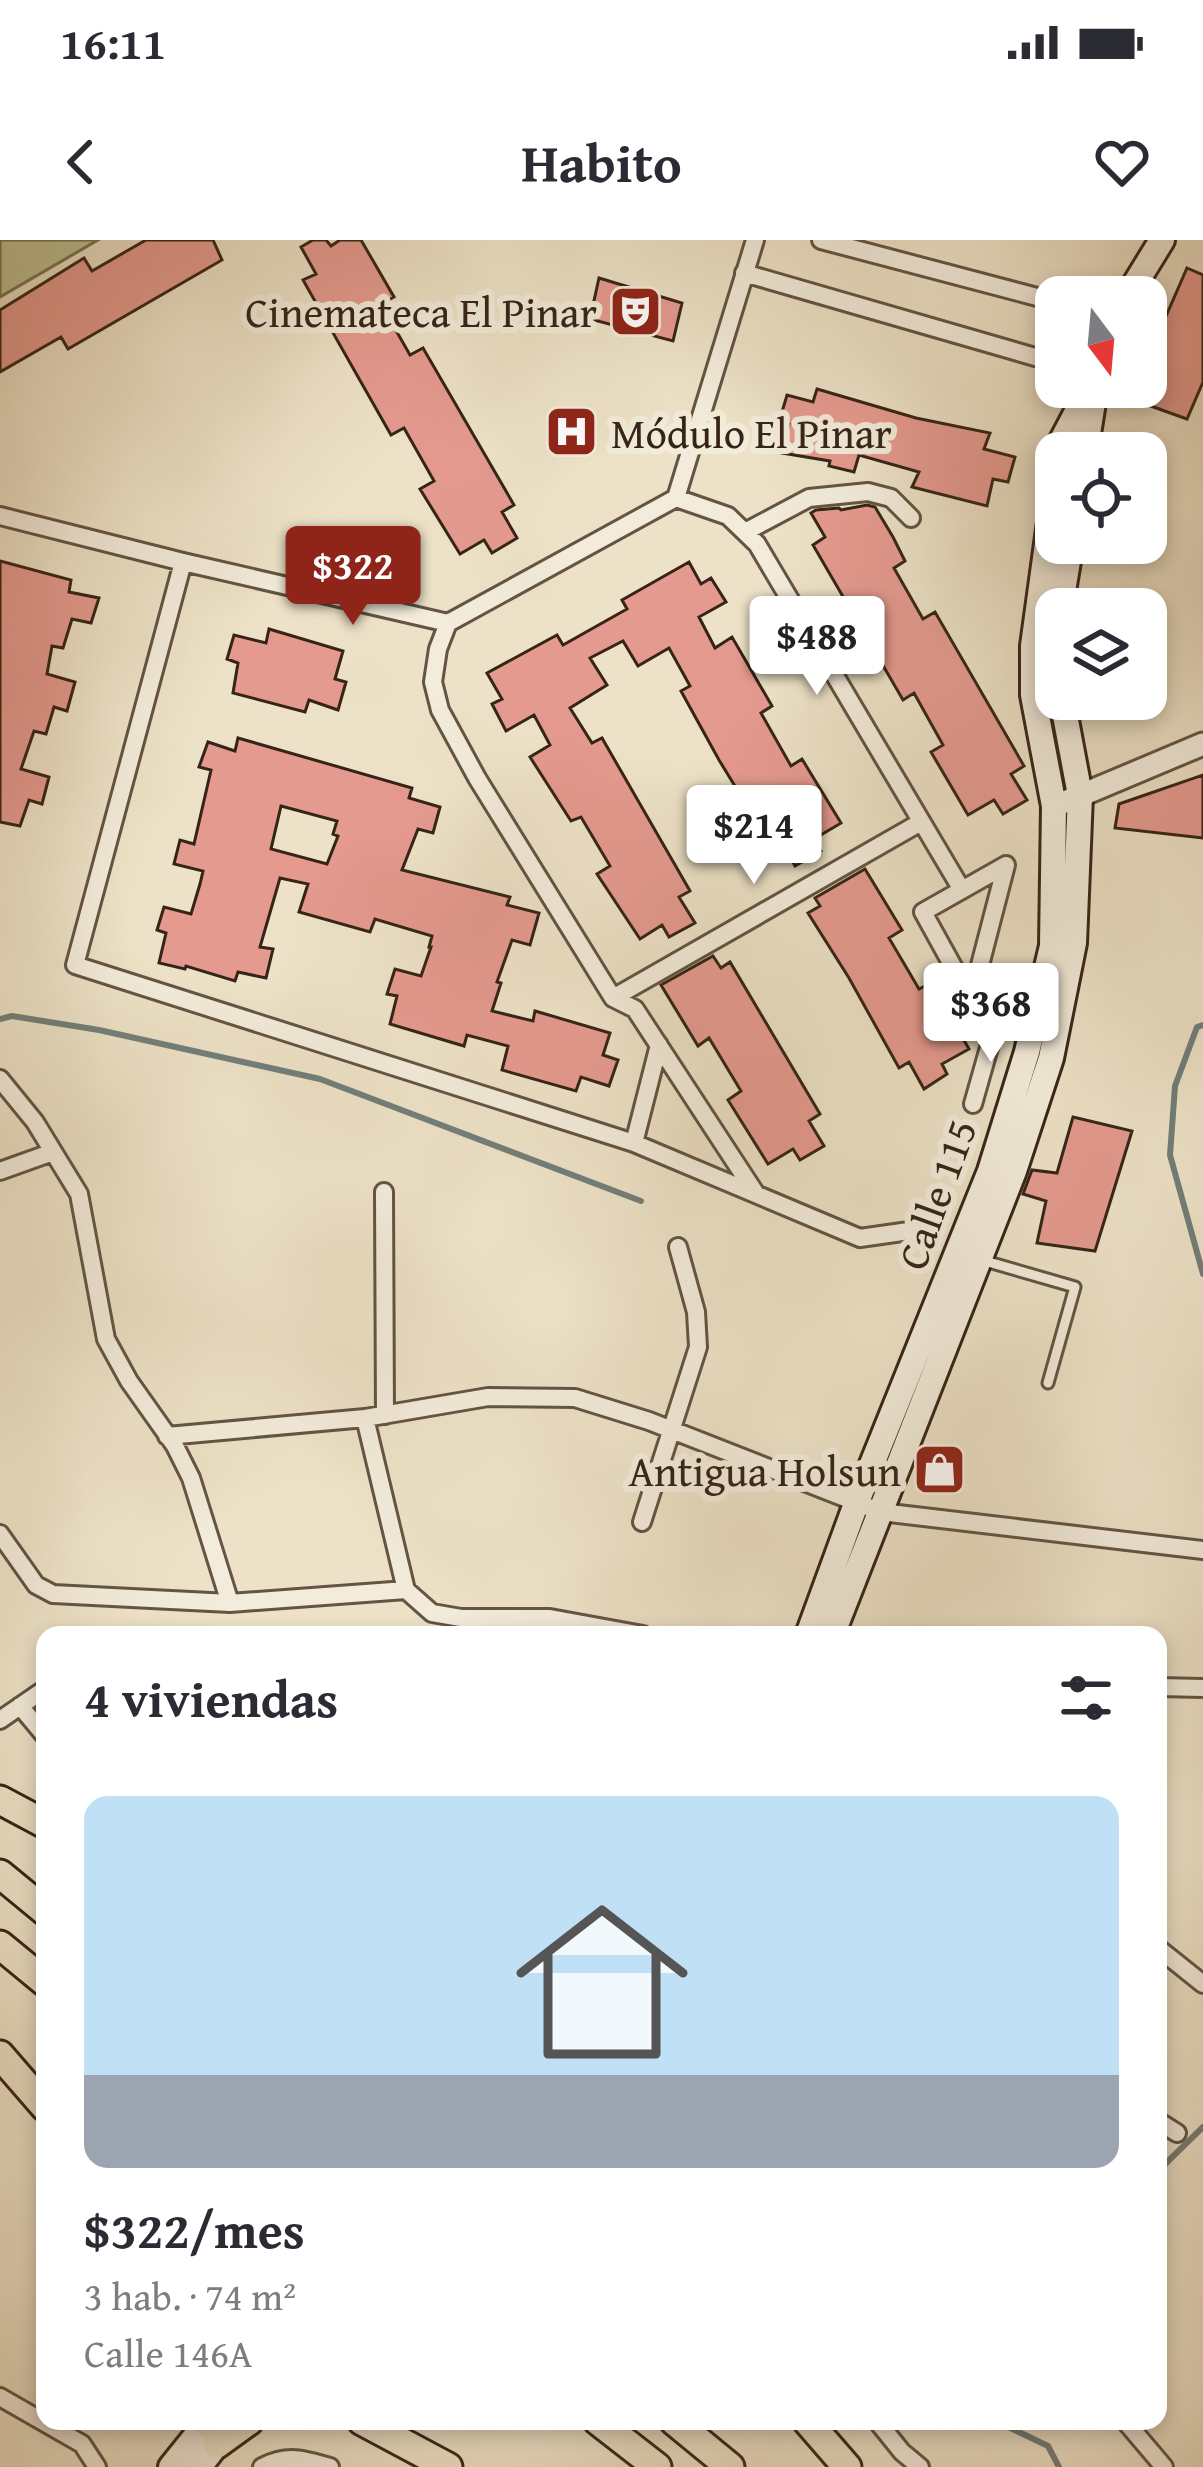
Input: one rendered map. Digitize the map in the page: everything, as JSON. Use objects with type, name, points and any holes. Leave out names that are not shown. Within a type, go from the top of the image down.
[{"type":"main road","points":[[1140,276],[1162,240]]},
{"type":"main road","name":"Calle 115","points":[[835,1626],[869,1508],[990,1171],[1027,1052],[1052,946],[1054,806],[1033,695],[1045,564]]},
{"type":"main road","name":"Calle 115","points":[[812,1626],[980,1259],[1051,1058],[1074,944],[1080,796],[1066,720]]},
{"type":"main road","points":[[0,1800],[36,1819]]},
{"type":"main road","points":[[0,1874],[36,1904]]},
{"type":"main road","points":[[0,1946],[36,1975]]},
{"type":"main road","points":[[0,2055],[36,2097]]},
{"type":"main road","points":[[379,2430],[448,2467]]},
{"type":"main road","points":[[610,2430],[657,2467]]},
{"type":"main road","points":[[685,2430],[730,2467]]},
{"type":"main road","points":[[815,2430],[847,2467]]},
{"type":"main road","points":[[171,2467],[208,2435]]},
{"type":"street","points":[[755,240],[676,498],[448,623],[433,682],[440,710],[477,778],[613,998],[635,1009],[756,1195]]},
{"type":"street","points":[[821,240],[1035,296]]},
{"type":"street","points":[[744,274],[1035,357]]},
{"type":"street","points":[[745,532],[809,498],[868,492],[891,498],[911,518]]},
{"type":"street","points":[[676,498],[728,516],[757,544],[962,890]]},
{"type":"street","points":[[0,516],[448,623]]},
{"type":"street","points":[[183,562],[75,965],[634,1143],[860,1238],[930,1228]]},
{"type":"street","points":[[1054,806],[1203,744]]},
{"type":"street","points":[[613,998],[921,822]]},
{"type":"street","points":[[971,1000],[1006,865],[923,912],[971,1000],[992,1037],[973,1104]]},
{"type":"street","points":[[634,1143],[659,1046]]},
{"type":"street","points":[[0,1079],[35,1122],[79,1194],[106,1339],[191,1478],[230,1603]]},
{"type":"street","points":[[0,1171],[53,1152]]},
{"type":"street","points":[[385,1192],[385,1415]]},
{"type":"street","points":[[642,1522],[698,1347],[696,1312],[678,1247]]},
{"type":"street","points":[[167,1436],[365,1418],[488,1397],[575,1398],[869,1508],[1203,1550]]},
{"type":"street","points":[[365,1418],[406,1590],[424,1608],[460,1618],[550,1618],[594,1626]]},
{"type":"street","points":[[0,1534],[36,1585],[53,1594],[230,1603],[406,1590]]},
{"type":"street","points":[[1167,1688],[1203,1688]]},
{"type":"street","points":[[0,1720],[36,1695]]},
{"type":"street","points":[[20,1706],[36,1725]]},
{"type":"street","points":[[1167,1955],[1203,1984]]},
{"type":"street","points":[[1167,2127],[1177,2133]]},
{"type":"street","points":[[0,2397],[36,2418]]},
{"type":"street","points":[[58,2430],[82,2444],[97,2467]]},
{"type":"street","points":[[884,2430],[920,2467]]},
{"type":"street","points":[[1133,2430],[1164,2467]]},
{"type":"street","points":[[262,2467],[300,2457],[330,2467]]},
{"type":"lane","points":[[980,1259],[1075,1287],[1048,1383]]},
{"type":"green space","points":[[0,240],[98,240],[0,297]]},
{"type":"building","points":[[146,240],[213,240],[222,260],[68,349],[61,337],[0,372],[0,310],[84,258],[92,271]]},
{"type":"building","points":[[326,240],[331,246],[340,240],[361,240],[394,297],[381,304],[410,355],[423,348],[514,505],[502,512],[517,538],[492,553],[484,540],[460,554],[420,489],[434,481],[404,428],[391,435],[303,280],[316,274],[301,247]]},
{"type":"building","points":[[1187,268],[1203,275],[1203,382],[1187,419],[1156,408],[1167,408],[1167,314]]},
{"type":"building","name":"Cinemateca El Pinar","points":[[599,278],[682,303],[673,341],[590,319]]},
{"type":"building","points":[[817,389],[916,418],[990,433],[984,449],[1015,457],[1008,482],[993,479],[987,506],[912,487],[919,472],[859,455],[854,472],[829,466],[830,461],[782,453],[789,424],[779,422],[787,395],[813,402]]},
{"type":"building","points":[[875,507],[905,561],[894,568],[923,619],[935,612],[1024,766],[1011,774],[1027,800],[1003,814],[994,800],[968,815],[931,752],[943,745],[914,693],[903,700],[813,545],[825,537],[811,513]]},
{"type":"building","points":[[0,561],[71,580],[69,592],[99,598],[91,623],[72,619],[63,648],[52,646],[47,674],[75,682],[67,711],[54,707],[46,734],[34,731],[21,769],[49,777],[42,804],[29,800],[20,826],[0,822]]},
{"type":"building","points":[[689,562],[701,584],[711,578],[726,602],[699,617],[715,648],[732,637],[772,706],[761,713],[791,766],[802,759],[841,823],[814,839],[821,851],[795,866],[781,840],[771,845],[719,760],[681,691],[690,686],[669,648],[638,666],[623,641],[590,658],[607,685],[570,708],[592,743],[602,738],[690,891],[679,897],[695,923],[669,937],[662,925],[640,939],[597,874],[610,866],[581,817],[571,821],[530,757],[550,745],[534,715],[506,731],[492,704],[502,699],[487,673],[557,635],[563,645],[627,609],[622,600]]},
{"type":"building","points":[[269,629],[343,651],[335,679],[346,682],[338,710],[309,700],[305,712],[233,693],[238,663],[227,659],[234,635],[266,643]]},
{"type":"building","points":[[238,738],[412,788],[409,798],[440,807],[433,833],[418,829],[402,870],[510,897],[507,905],[539,913],[530,945],[512,940],[492,1011],[533,1021],[535,1011],[610,1033],[603,1055],[618,1060],[609,1086],[581,1077],[576,1091],[502,1070],[508,1046],[467,1035],[464,1046],[390,1024],[397,996],[387,994],[395,969],[421,976],[432,936],[375,919],[370,932],[299,912],[308,884],[280,878],[260,947],[273,949],[266,978],[238,972],[235,981],[159,963],[166,933],[157,930],[164,907],[191,914],[203,871],[174,864],[180,840],[194,844],[211,770],[199,767],[208,742],[235,751]],"holes":[[[281,806],[337,821],[333,834],[338,836],[327,864],[271,849]]]},
{"type":"building","points":[[1203,775],[1203,838],[1115,828],[1119,804]]},
{"type":"building","points":[[865,869],[902,930],[889,938],[919,989],[931,983],[969,1049],[942,1064],[947,1074],[924,1089],[909,1062],[899,1068],[808,913],[820,906],[815,898]]},
{"type":"building","points":[[713,956],[721,968],[730,962],[820,1114],[809,1121],[824,1146],[800,1160],[793,1149],[768,1164],[728,1100],[741,1091],[709,1038],[698,1046],[661,985]]},
{"type":"building","points":[[1073,1117],[1132,1131],[1095,1251],[1037,1243],[1046,1201],[1023,1194],[1032,1170],[1057,1173]]},
{"type":"waterway","points":[[0,1019],[12,1016],[99,1030],[320,1079],[641,1201]]},
{"type":"waterway","points":[[1203,1025],[1197,1027],[1175,1086],[1170,1155],[1203,1274]]},
{"type":"waterway","points":[[1167,2162],[1203,2127]]},
{"type":"waterway","points":[[1015,2430],[1048,2446],[1059,2467]]},
{"type":"place","name":"Cinemateca El Pinar","points":[[636,311]]},
{"type":"place","name":"Módulo El Pinar","points":[[572,432]]},
{"type":"place","name":"Antigua Holsun","points":[[940,1470]]}]
